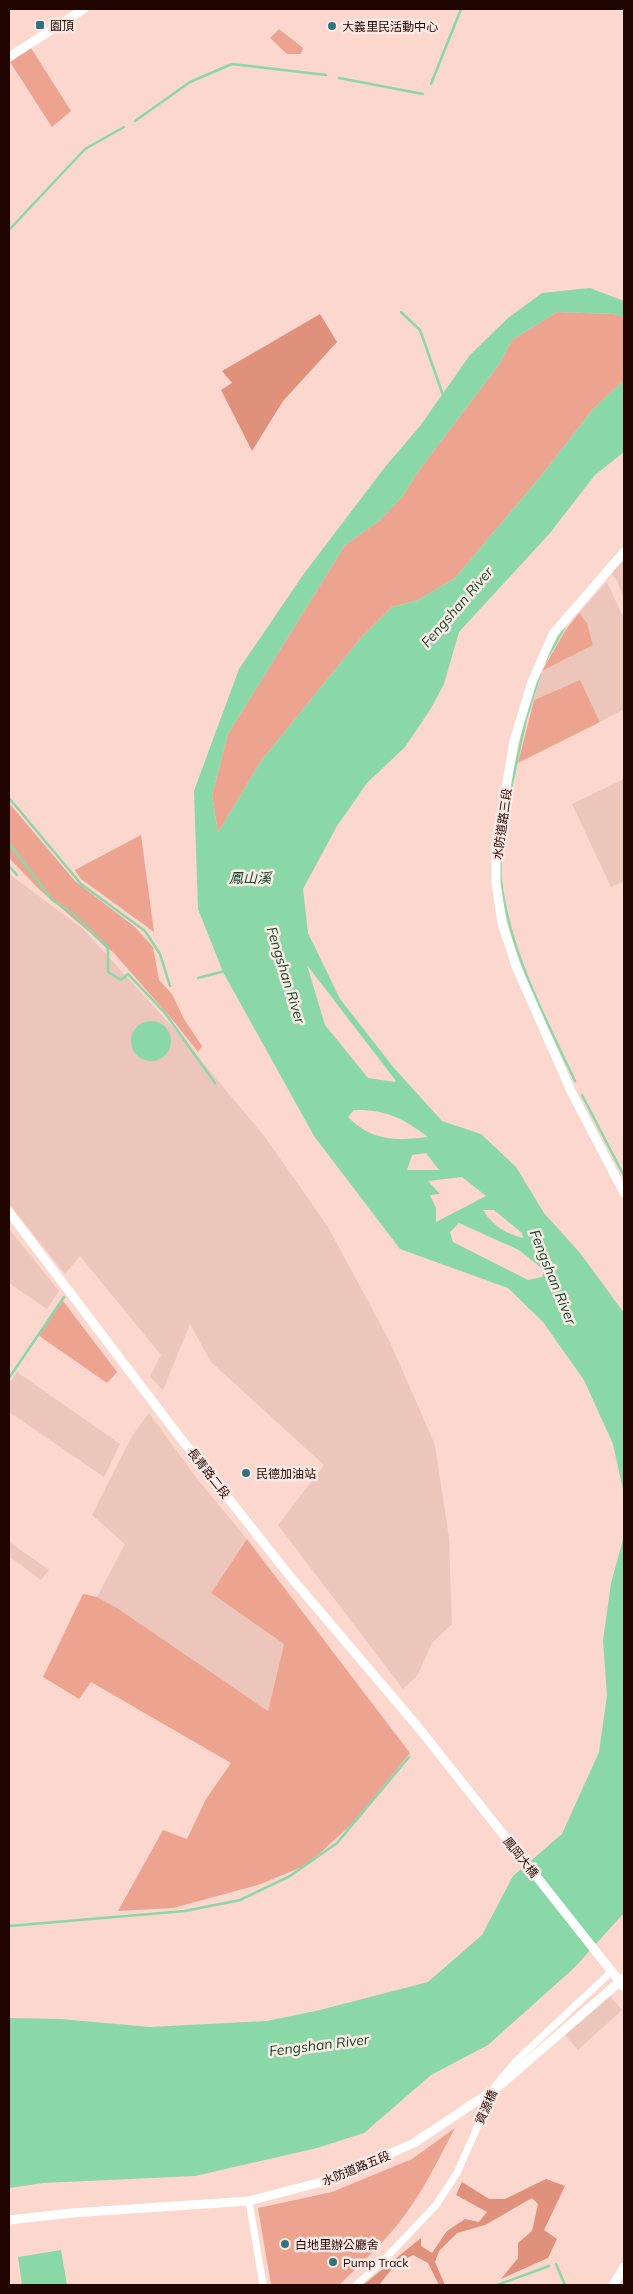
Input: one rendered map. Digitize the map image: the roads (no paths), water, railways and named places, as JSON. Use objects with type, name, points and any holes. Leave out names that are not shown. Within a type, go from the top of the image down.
[{"type":"street","points":[[9,57],[84,9]]},
{"type":"street","name":"水防道路三段","points":[[624,552],[553,634],[532,682],[514,741],[496,847],[496,883],[502,924],[516,966],[571,1091],[624,1193]]},
{"type":"street","name":"長青路二段","points":[[9,1212],[181,1438],[289,1575],[418,1727]]},
{"type":"street","name":"鳳岡大橋","points":[[418,1727],[622,1982]]},
{"type":"street","name":"資源橋","points":[[356,2285],[384,2260],[436,2205],[457,2173],[496,2085],[516,2061],[612,1971]]},
{"type":"street","name":"水防道路五段","points":[[9,2220],[72,2213],[249,2201],[333,2179],[414,2143],[498,2087],[622,1982]]},
{"type":"street","points":[[249,2201],[263,2285]]},
{"type":"street","points":[[613,2285],[624,2268]]},
{"type":"water","name":"鳳山溪","points":[[590,288],[624,301],[624,317],[614,314],[557,312],[512,340],[500,363],[420,469],[402,497],[379,521],[345,545],[228,734],[212,795],[218,833],[261,761],[360,639],[392,607],[418,600],[455,578],[541,476],[593,409],[624,380],[624,452],[595,475],[550,533],[459,632],[444,684],[430,710],[405,747],[367,783],[337,826],[303,889],[308,933],[340,999],[394,1068],[442,1121],[481,1134],[516,1167],[544,1213],[580,1253],[624,1313],[624,1494],[613,1444],[584,1380],[543,1322],[508,1288],[400,1249],[314,1136],[223,972],[198,909],[194,791],[239,669],[303,575],[385,467],[420,426],[470,355],[508,318],[542,293]],"holes":[[[307,965],[396,1081],[368,1078],[325,1025]],[[354,1110],[375,1111],[402,1120],[428,1137],[385,1138],[366,1131],[348,1117]],[[426,1153],[439,1170],[407,1170],[412,1155]],[[462,1177],[486,1196],[436,1222],[436,1208],[430,1195],[440,1194],[428,1181]],[[483,1210],[494,1210],[522,1233],[523,1238],[500,1228]],[[459,1223],[519,1250],[544,1270],[542,1277],[528,1280],[453,1242],[450,1232]]]},
{"type":"water","points":[[155,1021],[162,1024],[168,1030],[171,1041],[170,1049],[162,1058],[155,1061],[147,1061],[140,1058],[132,1049],[131,1037],[134,1030],[143,1022]]},
{"type":"water","name":"Fengshan River","points":[[624,1536],[624,1913],[574,1968],[488,2045],[431,2075],[364,2133],[317,2148],[195,2176],[43,2183],[9,2188],[9,2018],[60,2019],[150,2027],[267,2021],[320,2010],[428,1982],[482,1935],[513,1876],[562,1834],[599,1752],[607,1695],[603,1641],[611,1583]]},
{"type":"water","points":[[61,2250],[67,2285],[22,2285],[18,2257]]},
{"type":"waterway","points":[[431,84],[461,9]]},
{"type":"waterway","points":[[135,121],[190,82],[232,64],[326,75]]},
{"type":"waterway","points":[[339,78],[423,94]]},
{"type":"waterway","points":[[9,230],[85,149],[124,127]]},
{"type":"waterway","points":[[401,312],[420,330],[443,395]]},
{"type":"waterway","points":[[545,662],[564,628]]},
{"type":"waterway","points":[[509,797],[526,719],[540,674]]},
{"type":"waterway","points":[[9,798],[81,884],[145,931],[160,954],[170,986]]},
{"type":"waterway","points":[[502,836],[501,882],[512,934],[530,984],[575,1081]]},
{"type":"waterway","points":[[9,843],[52,900],[71,912],[108,948],[108,972],[121,980],[128,974],[165,1013],[215,1083]]},
{"type":"waterway","points":[[9,866],[17,875]]},
{"type":"waterway","points":[[198,978],[225,971]]},
{"type":"waterway","points":[[582,1095],[624,1176]]},
{"type":"waterway","points":[[9,1378],[64,1297]]},
{"type":"waterway","points":[[9,1926],[185,1911],[240,1900],[290,1876],[337,1843],[409,1757]]},
{"type":"waterway","points":[[556,2264],[565,2285]]},
{"type":"waterway","points":[[497,2285],[549,2266]]},
{"type":"place","name":"園頂","points":[[40,25]]},
{"type":"place","name":"大義里民活動中心","points":[[332,26]]},
{"type":"place","name":"民德加油站","points":[[246,1473]]},
{"type":"place","name":"白地里辦公廳舍","points":[[285,2244]]},
{"type":"place","name":"Pump Track","points":[[333,2262]]}]
